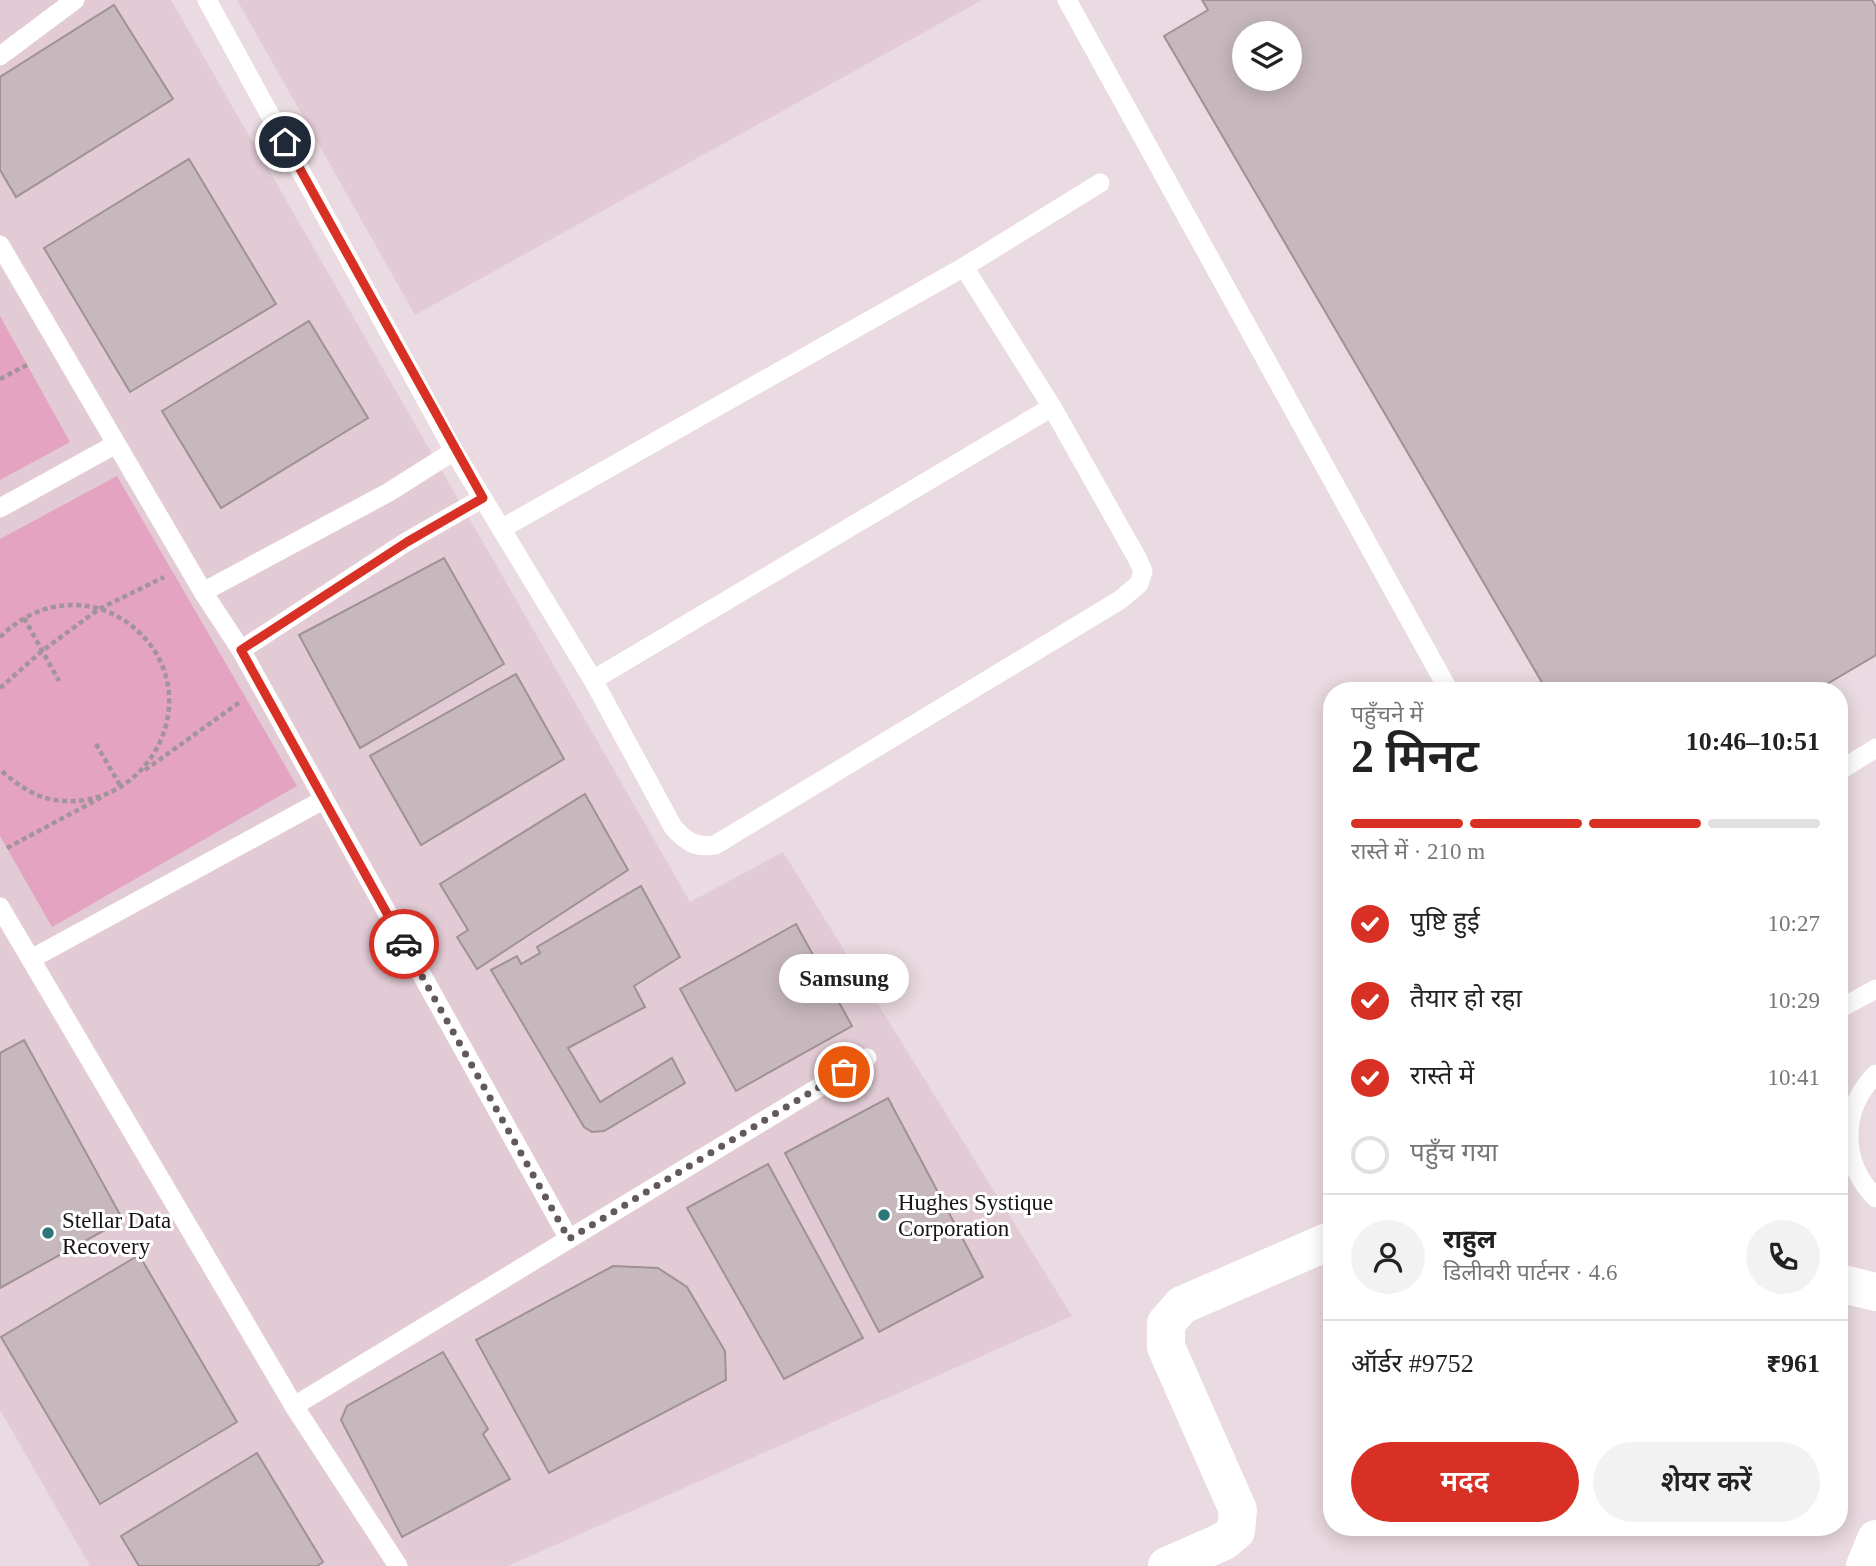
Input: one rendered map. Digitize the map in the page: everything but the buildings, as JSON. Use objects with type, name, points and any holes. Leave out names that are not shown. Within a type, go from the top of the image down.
[{"type":"street","points":[[1167,1566],[1224,1541],[1236,1531],[1238,1510],[1166,1347],[1166,1323],[1182,1305],[1323,1244]]},
{"type":"street","points":[[1848,1285],[1876,1292]]},
{"type":"street","points":[[1866,1566],[1876,1539]]},
{"type":"lane","points":[[0,56],[75,0]]},
{"type":"lane","points":[[207,0],[454,450],[593,680],[673,827],[684,839],[701,847],[715,845],[1121,600],[1139,584],[1143,571],[1137,558],[1052,407],[964,267]]},
{"type":"lane","points":[[1067,0],[1444,682]]},
{"type":"lane","points":[[501,529],[964,267],[1100,183]]},
{"type":"lane","points":[[0,245],[203,592],[241,650],[569,1239]]},
{"type":"lane","points":[[593,680],[1052,407]]},
{"type":"lane","points":[[0,508],[116,444]]},
{"type":"lane","points":[[203,592],[389,492],[454,450]]},
{"type":"lane","points":[[241,650],[407,542],[483,498]]},
{"type":"lane","points":[[1848,765],[1876,748]]},
{"type":"lane","points":[[31,959],[323,800]]},
{"type":"lane","points":[[0,907],[294,1406],[398,1566]]},
{"type":"lane","points":[[1848,1004],[1876,989]]},
{"type":"lane","points":[[294,1406],[867,1058]]},
{"type":"lane","points":[[1876,1074],[1866,1083],[1849,1121],[1852,1164],[1863,1185],[1876,1198]]},
{"type":"path","points":[[0,379],[27,365]]},
{"type":"path","points":[[0,688],[42,650],[99,609],[173,573]]},
{"type":"path","points":[[0,637],[24,618],[47,607],[80,604],[112,612],[138,630],[158,655],[169,684],[169,716],[160,746],[141,772],[121,787]]},
{"type":"path","points":[[24,618],[59,681]]},
{"type":"path","points":[[7,848],[121,787],[246,698]]},
{"type":"path","points":[[96,744],[121,787]]},
{"type":"path","points":[[0,770],[23,789],[55,800],[86,800],[112,792]]},
{"type":"shaded area","points":[[0,0],[171,0],[690,902],[783,852],[1072,1316],[508,1566],[90,1566],[0,1410]]},
{"type":"shaded area","points":[[237,0],[982,0],[415,315]]},
{"type":"shaded area","points":[[0,316],[70,442],[0,480]]},
{"type":"shaded area","points":[[117,476],[297,786],[52,927],[0,836],[0,539]]},
{"type":"way so far","points":[[404,944],[569,1239],[844,1072]]},
{"type":"place","name":"Samsung","points":[[844,1072]]},
{"type":"place","name":"Hughes Systique Corporation","points":[[884,1215]]},
{"type":"place","name":"Stellar Data Recovery","points":[[48,1233]]},
{"type":"route","points":[[285,142],[483,498],[407,542],[241,650],[404,944]]}]
